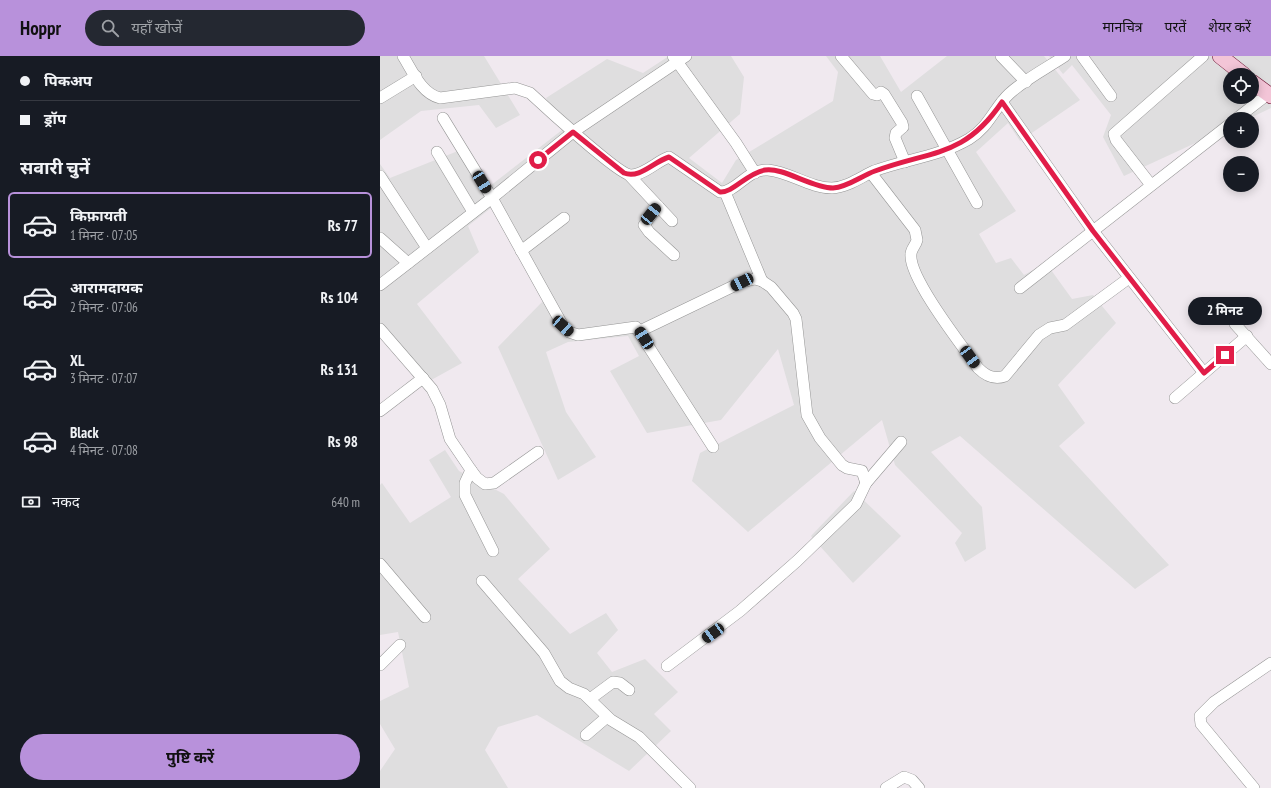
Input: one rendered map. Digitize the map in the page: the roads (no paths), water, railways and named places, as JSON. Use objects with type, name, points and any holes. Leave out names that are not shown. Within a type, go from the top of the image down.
[{"type":"street","points":[[404,56],[425,91],[431,96],[440,98],[515,88],[530,93],[573,132],[624,173],[629,175],[672,221]]},
{"type":"street","points":[[835,56],[842,56],[873,94],[877,95],[881,92],[884,94],[902,123],[903,127],[896,133],[895,138],[905,162]]},
{"type":"street","points":[[1001,56],[1026,82]]},
{"type":"street","points":[[629,175],[636,175],[669,157],[720,192],[725,192],[755,173],[766,170],[822,186],[832,188],[841,187],[871,173],[948,150],[971,138],[991,119],[1010,92],[1064,56]]},
{"type":"street","points":[[1082,56],[1111,96]]},
{"type":"street","points":[[1151,185],[1116,140],[1114,134],[1203,56]]},
{"type":"street","points":[[1223,57],[1236,68]]},
{"type":"street","points":[[380,285],[492,198],[573,132],[678,58],[755,173]]},
{"type":"street","points":[[380,98],[416,76]]},
{"type":"street","points":[[1246,112],[1270,95],[1259,87]]},
{"type":"street","points":[[917,96],[977,202]]},
{"type":"street","points":[[1002,102],[1093,231],[1204,373]]},
{"type":"street","points":[[443,118],[492,198],[563,326],[569,332],[578,335],[631,326],[640,330],[713,447]]},
{"type":"street","points":[[1020,288],[1223,129]]},
{"type":"street","points":[[437,152],[473,212]]},
{"type":"street","points":[[871,173],[915,230],[917,240],[911,251],[911,259],[925,293],[978,368],[988,376],[1000,378],[1005,376],[1039,335],[1050,328],[1065,326],[1130,278]]},
{"type":"street","points":[[380,176],[427,248]]},
{"type":"street","points":[[725,192],[762,281]]},
{"type":"street","points":[[658,206],[644,225],[649,232],[674,255]]},
{"type":"street","points":[[521,251],[564,218]]},
{"type":"street","points":[[380,238],[408,263]]},
{"type":"street","points":[[640,330],[742,282],[756,279],[771,286],[789,306],[796,319],[804,401],[811,425],[842,465],[847,468],[862,471],[866,483]]},
{"type":"street","points":[[1236,324],[1271,364]]},
{"type":"street","points":[[380,329],[423,378],[437,397],[450,439],[476,478],[485,484],[494,483],[538,452]]},
{"type":"street","points":[[1175,398],[1247,336]]},
{"type":"street","points":[[380,410],[423,378]]},
{"type":"street","points":[[667,666],[740,611],[797,561],[856,504],[866,483],[901,442]]},
{"type":"street","points":[[471,470],[465,483],[465,495],[493,551]]},
{"type":"street","points":[[380,564],[425,617]]},
{"type":"street","points":[[482,581],[540,648],[560,681],[590,699],[607,717],[639,737],[690,788]]},
{"type":"street","points":[[380,665],[400,645]]},
{"type":"street","points":[[1254,788],[1201,724],[1200,716],[1214,702],[1271,663]]},
{"type":"street","points":[[590,699],[613,682],[620,683],[629,690]]},
{"type":"street","points":[[586,735],[607,717]]},
{"type":"street","points":[[886,788],[904,777],[912,780],[919,788]]}]
